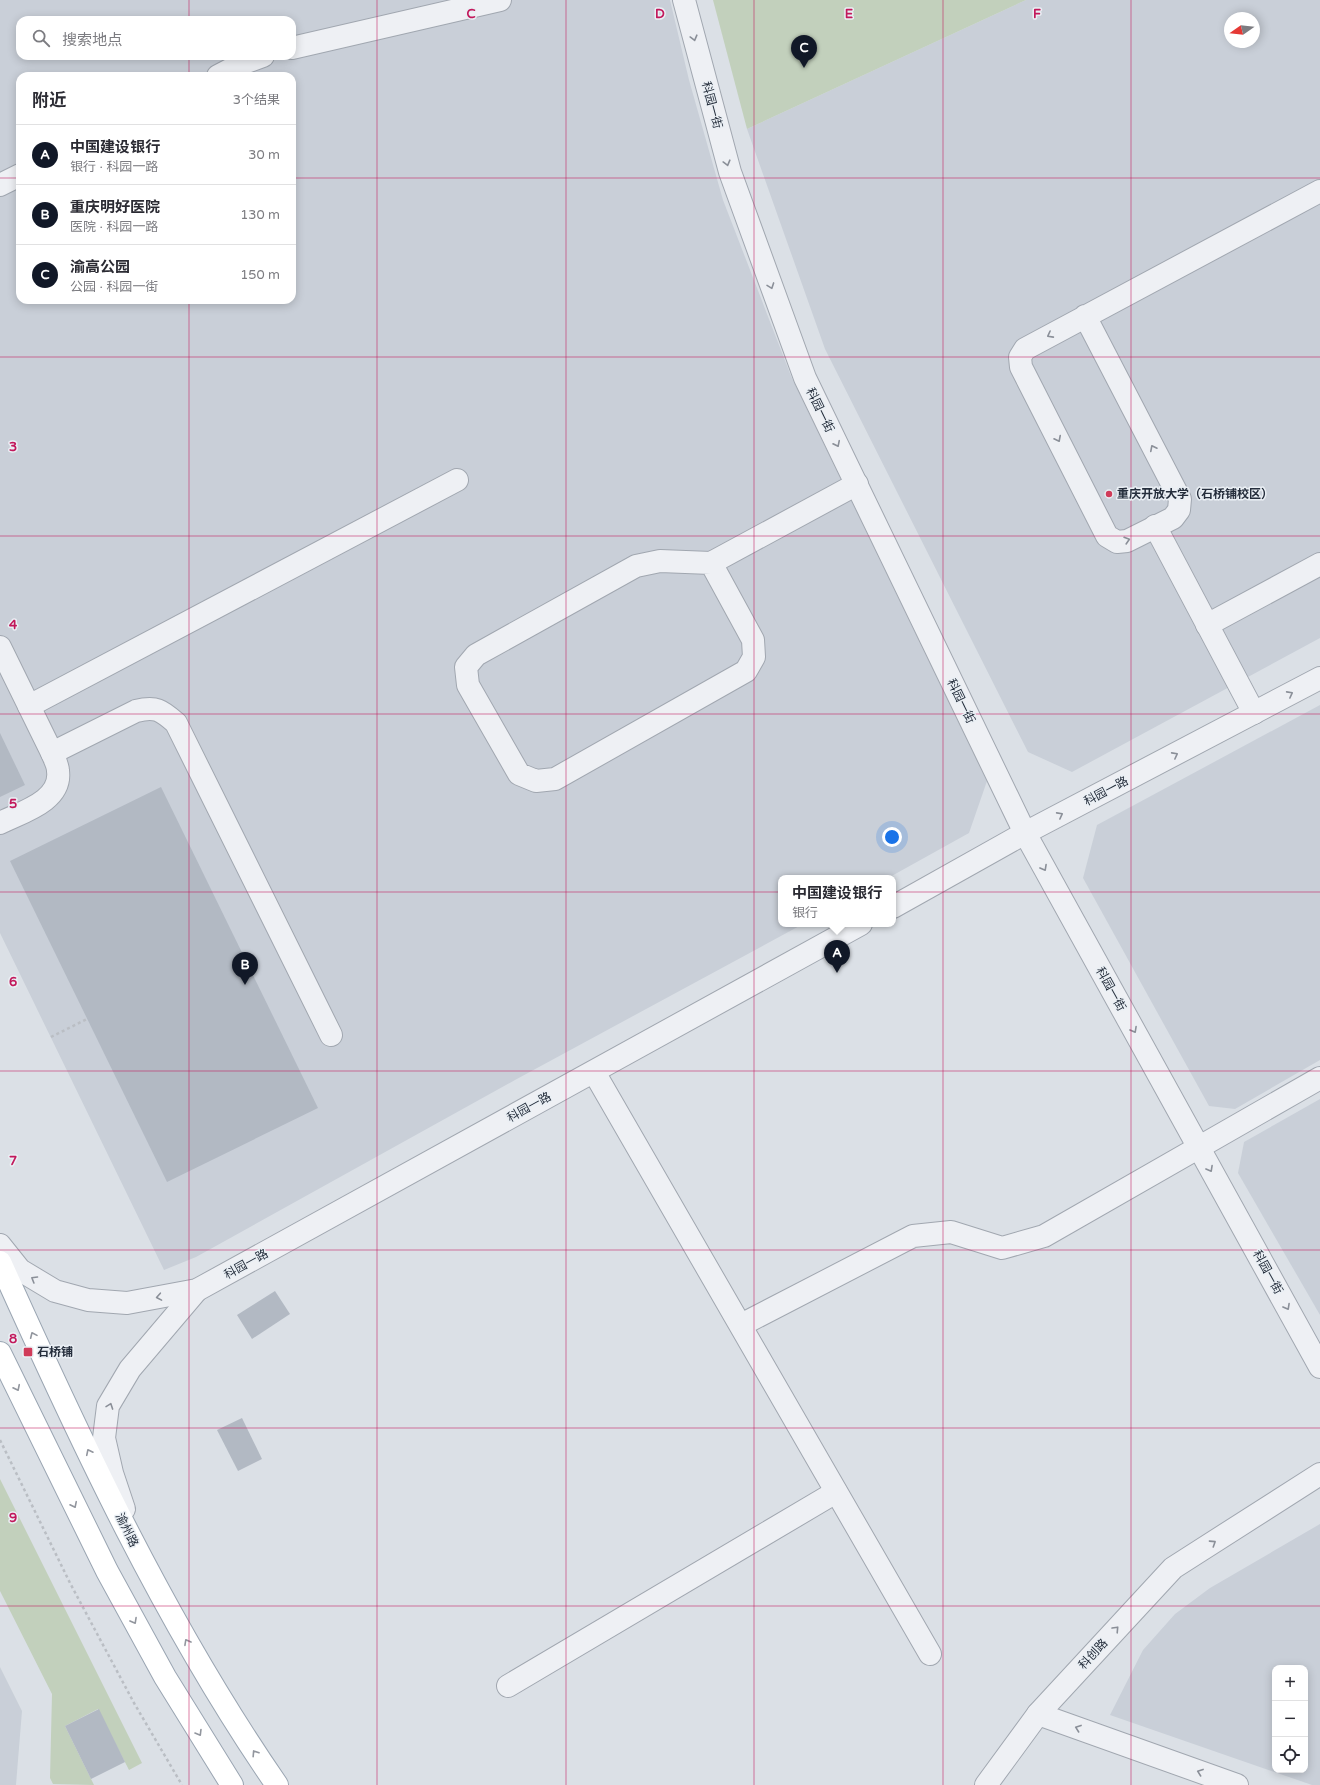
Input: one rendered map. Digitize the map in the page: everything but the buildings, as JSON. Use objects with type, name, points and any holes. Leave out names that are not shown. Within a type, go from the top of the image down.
[{"type":"main road","name":"渝州路","points":[[0,1262],[46,1364],[138,1551],[197,1659],[277,1785]]},
{"type":"main road","points":[[0,1353],[107,1571],[152,1654],[226,1780]]},
{"type":"street","points":[[296,47],[500,0]]},
{"type":"street","name":"科园一街","points":[[684,0],[730,172],[805,378],[1025,834],[1320,1367]]},
{"type":"street","points":[[226,72],[252,60]]},
{"type":"street","points":[[0,185],[16,177]]},
{"type":"street","points":[[1085,316],[1180,499],[1179,510],[1173,518],[1127,541],[1117,542],[1107,536],[1021,367],[1020,358],[1025,349],[1085,316],[1320,191]]},
{"type":"street","points":[[29,706],[457,480]]},
{"type":"street","points":[[711,562],[754,640],[754,657],[746,671],[555,779],[536,781],[519,774],[468,685],[466,667],[476,655],[636,566],[660,561],[711,562],[856,484]]},
{"type":"street","points":[[1155,526],[1254,713]]},
{"type":"street","points":[[1208,625],[1320,564]]},
{"type":"street","points":[[0,647],[52,753],[58,769],[59,781],[54,792],[46,799],[0,823]]},
{"type":"street","name":"科园一路","points":[[896,905],[1025,834],[1320,678]]},
{"type":"street","points":[[52,753],[136,710],[149,707],[163,711],[176,722],[331,1035]]},
{"type":"street","name":"科园一路","points":[[197,1290],[857,927]]},
{"type":"street","points":[[594,1072],[930,1654]]},
{"type":"street","points":[[740,1325],[913,1236],[951,1232],[1002,1248],[1044,1236],[1320,1078]]},
{"type":"street","points":[[0,1245],[20,1270],[54,1291],[88,1300],[127,1303],[197,1290]]},
{"type":"street","points":[[138,1551],[112,1473],[104,1438],[108,1406],[130,1369],[197,1290]]},
{"type":"street","name":"科创路","points":[[986,1785],[1038,1714],[1173,1568],[1320,1474]]},
{"type":"street","points":[[508,1686],[836,1492]]},
{"type":"street","points":[[1038,1714],[1237,1785]]},
{"type":"path","points":[[51,1037],[87,1019]]},
{"type":"path","points":[[0,1440],[70,1583],[134,1703],[182,1785]]},
{"type":"shaded area","points":[[0,0],[670,0],[689,80],[723,200],[791,376],[987,781],[969,833],[893,875],[778,875],[778,927],[797,927],[515,1080],[196,1257],[164,1270],[0,933]]},
{"type":"shaded area","name":"重庆开放大学（石桥铺校区）","points":[[1026,0],[1320,0],[1320,638],[1072,772],[1028,752],[825,349],[747,129]]},
{"type":"shaded area","points":[[1320,705],[1320,1060],[1235,1109],[1209,1106],[1083,878],[1097,825]]},
{"type":"shaded area","points":[[1320,1099],[1320,1315],[1238,1173],[1244,1142]]},
{"type":"shaded area","points":[[1320,1524],[1320,1785],[1312,1785],[1277,1773],[1308,1773],[1308,1665],[1272,1665],[1272,1771],[1110,1715],[1143,1650],[1175,1614],[1210,1588]]},
{"type":"shaded area","points":[[0,1667],[22,1711],[16,1785],[0,1785]]},
{"type":"green space","points":[[713,0],[1026,0],[747,129]]},
{"type":"green space","points":[[0,1479],[142,1763],[129,1770],[98,1709],[65,1726],[94,1785],[53,1784],[50,1778],[52,1694],[0,1591]]},
{"type":"place","name":"渝高公园","points":[[804,68]]},
{"type":"place","name":"重庆开放大学（石桥铺校区）","points":[[1109,494]]},
{"type":"place","name":"中国建设银行","points":[[837,973]]},
{"type":"place","name":"重庆明好医院","points":[[245,985]]},
{"type":"place","name":"石桥铺","points":[[28,1352]]}]
